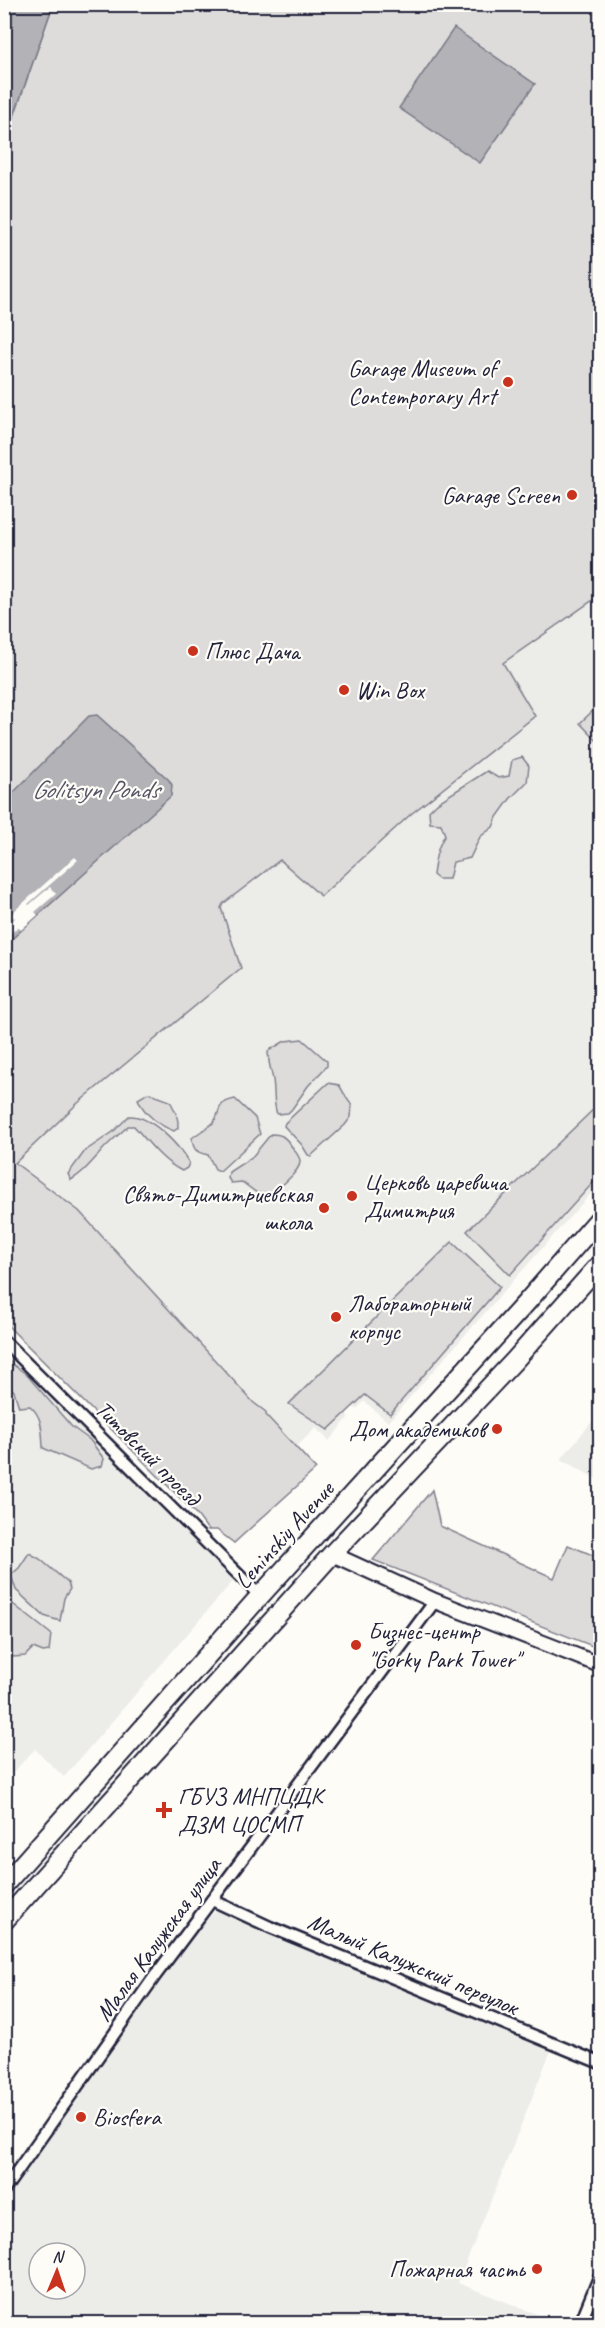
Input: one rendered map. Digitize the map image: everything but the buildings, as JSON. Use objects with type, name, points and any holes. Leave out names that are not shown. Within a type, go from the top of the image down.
[{"type":"main road","name":"Leninskiy Avenue","points":[[4,1885],[600,1218]]},
{"type":"main road","name":"Leninskiy Avenue","points":[[4,1921],[332,1554],[514,1361],[600,1264]]},
{"type":"street","name":"Титовский проезд","points":[[4,1341],[260,1596]]},
{"type":"street","points":[[332,1554],[435,1600],[600,1665]]},
{"type":"street","name":"Малая Калужская улица","points":[[4,2190],[155,1976],[435,1600]]},
{"type":"street","name":"Малый Калужский переулок","points":[[212,1899],[270,1927],[600,2063]]},
{"type":"street","points":[[580,2324],[600,2275]]},
{"type":"shaded area","points":[[53,5],[600,5],[600,595],[503,663],[535,716],[411,814],[321,896],[280,860],[223,904],[221,908],[241,968],[78,1103],[15,1163],[79,1211],[316,1469],[234,1543],[217,1530],[208,1530],[197,1515],[5,1323],[4,138],[9,138],[14,116]]},
{"type":"shaded area","points":[[600,595],[600,1183],[388,1422],[364,1401],[357,1409],[352,1407],[347,1413],[348,1418],[329,1441],[316,1428],[296,1447],[79,1211],[15,1163],[78,1103],[221,907],[280,860],[321,896],[411,814],[535,716],[503,663]]},
{"type":"shaded area","points":[[600,704],[600,741],[599,743],[580,723]]},
{"type":"shaded area","points":[[522,757],[529,766],[527,782],[510,799],[493,827],[480,837],[470,858],[453,862],[449,879],[438,879],[433,875],[438,849],[445,835],[441,824],[430,823],[429,811],[437,803],[487,771],[498,778],[509,776],[512,760]]},
{"type":"shaded area","points":[[302,1039],[327,1061],[327,1066],[308,1086],[288,1113],[277,1114],[268,1051],[285,1041]]},
{"type":"shaded area","points":[[328,1083],[339,1085],[352,1105],[351,1117],[311,1156],[284,1126]]},
{"type":"shaded area","points":[[148,1093],[170,1101],[176,1114],[178,1128],[174,1131],[163,1126],[144,1110],[138,1099]]},
{"type":"shaded area","points":[[235,1099],[255,1118],[260,1134],[220,1171],[215,1169],[208,1155],[196,1150],[192,1138],[213,1123],[224,1103]]},
{"type":"shaded area","points":[[600,1103],[600,1175],[510,1275],[467,1231]]},
{"type":"shaded area","points":[[129,1116],[146,1120],[164,1132],[189,1163],[187,1168],[182,1171],[175,1167],[156,1151],[134,1126],[128,1126],[71,1180],[68,1174],[85,1151],[113,1132]]},
{"type":"shaded area","points":[[271,1134],[284,1137],[290,1144],[299,1157],[297,1170],[268,1195],[257,1193],[242,1182],[231,1183],[228,1178],[229,1172],[252,1157]]},
{"type":"shaded area","points":[[452,1242],[500,1287],[390,1414],[365,1395],[328,1430],[289,1404]]},
{"type":"shaded area","points":[[4,1353],[178,1523],[233,1581],[64,1777],[35,1749],[5,1781]]},
{"type":"shaded area","points":[[5,1359],[26,1374],[72,1427],[90,1440],[104,1459],[102,1466],[91,1469],[43,1448],[41,1425],[37,1415],[30,1406],[19,1407],[14,1391],[5,1383]]},
{"type":"shaded area","points":[[600,1412],[600,1481],[561,1459]]},
{"type":"shaded area","points":[[432,1490],[440,1526],[554,1578],[568,1545],[600,1558],[600,1649],[373,1560]]},
{"type":"shaded area","points":[[29,1553],[40,1559],[68,1583],[70,1589],[64,1598],[60,1621],[44,1616],[16,1590],[11,1575]]},
{"type":"shaded area","points":[[4,1597],[51,1634],[49,1651],[43,1652],[33,1648],[25,1656],[13,1657],[5,1646]]},
{"type":"shaded area","points":[[219,1908],[268,1932],[551,2050],[458,2283],[559,2323],[5,2324],[5,2199],[201,1925]]},
{"type":"water","points":[[4,5],[53,5],[14,116],[9,139],[4,138]]},
{"type":"water","points":[[454,28],[535,84],[480,163],[399,108]]},
{"type":"water","name":"Golitsyn Ponds","points":[[97,715],[169,780],[172,785],[171,796],[5,945],[5,801],[89,716]]},
{"type":"pier","points":[[75,857],[78,860],[28,904],[50,887],[56,894],[35,912],[38,915],[21,930],[18,927],[5,939],[5,927],[15,918],[5,925],[5,919]]},
{"type":"place","name":"Garage Museum of Contemporary Art","points":[[508,382]]},
{"type":"place","name":"Garage Screen","points":[[572,495]]},
{"type":"place","name":"Плюс Дача","points":[[193,651]]},
{"type":"place","name":"Win Box","points":[[344,690]]},
{"type":"place","name":"Церковь царевича Димитрия","points":[[352,1196]]},
{"type":"place","name":"Свято-Димитриевская школа","points":[[324,1208]]},
{"type":"place","name":"Лабораторный корпус","points":[[336,1317]]},
{"type":"place","name":"Дом академиков","points":[[497,1429]]},
{"type":"place","name":"Бизнес-центр \"Gorky Park Tower\"","points":[[356,1645]]},
{"type":"place","name":"ГБУЗ МНПЦДК ДЗМ ЦОСМП","points":[[164,1810]]},
{"type":"place","name":"Biosfera","points":[[81,2117]]},
{"type":"place","name":"Пожарная часть","points":[[537,2269]]}]
